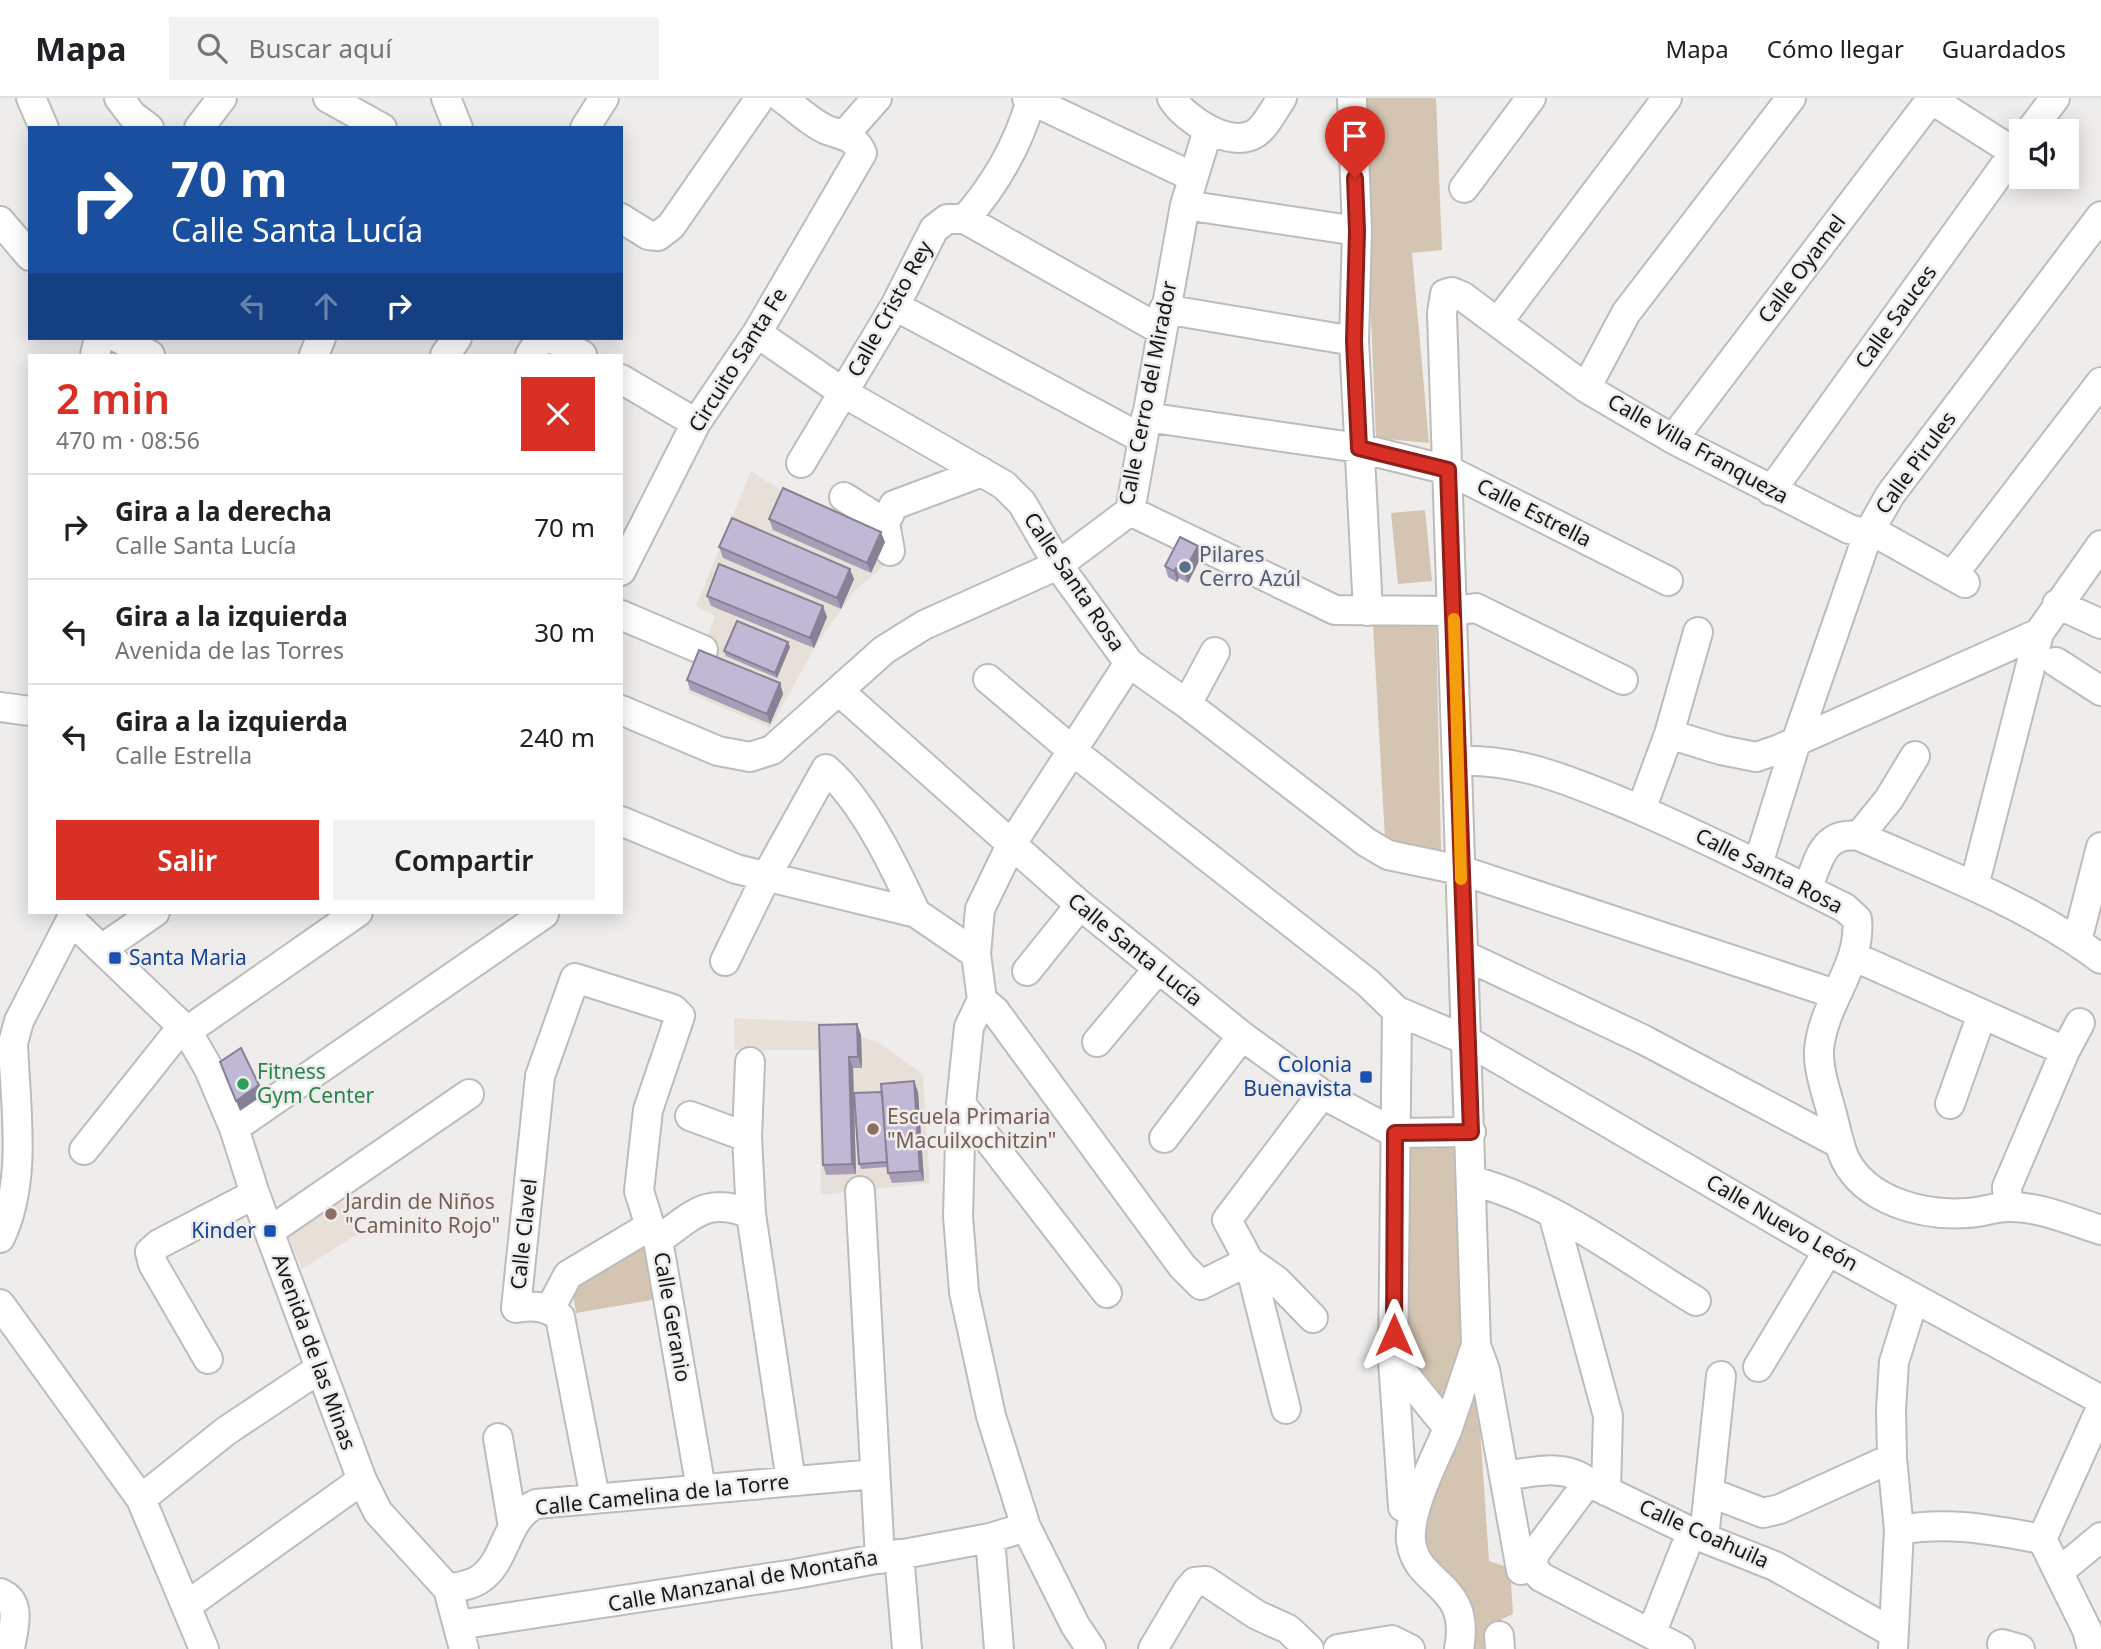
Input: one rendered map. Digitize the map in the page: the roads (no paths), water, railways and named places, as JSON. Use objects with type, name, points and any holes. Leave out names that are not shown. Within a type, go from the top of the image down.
[{"type":"street","points":[[31,98],[43,126]]},
{"type":"street","points":[[118,98],[132,116],[146,126]]},
{"type":"street","points":[[201,126],[222,98]]},
{"type":"street","points":[[328,98],[378,126]]},
{"type":"street","points":[[446,98],[457,126]]},
{"type":"street","points":[[586,126],[604,98]]},
{"type":"street","points":[[623,219],[648,235],[658,236],[671,226],[760,98]]},
{"type":"street","points":[[782,98],[827,130],[854,144]]},
{"type":"street","name":"Circuito Santa Fe","points":[[623,567],[696,423],[757,333],[877,98]]},
{"type":"street","points":[[1171,98],[1208,130],[1240,139],[1256,133],[1282,98]]},
{"type":"street","points":[[1352,98],[1357,231],[1354,341],[1368,611]]},
{"type":"street","points":[[1464,188],[1531,98]]},
{"type":"street","points":[[1498,322],[1667,98]]},
{"type":"street","points":[[1586,387],[1626,313],[1791,98]]},
{"type":"street","points":[[1931,98],[2009,136]]},
{"type":"street","name":"Calle Oyamel","points":[[1673,439],[1931,98]]},
{"type":"street","name":"Calle Sauces","points":[[2039,119],[2055,98]]},
{"type":"street","points":[[1193,177],[1029,99],[1004,166],[983,199],[965,219],[1163,320],[1354,341]]},
{"type":"street","name":"Calle Cerro del Mirador","points":[[623,711],[718,751],[750,757],[772,750],[884,650],[924,625],[1058,565],[1130,511],[1185,205],[1208,130]]},
{"type":"street","name":"Calle Sauces","points":[[1771,491],[2009,160]]},
{"type":"street","points":[[1185,205],[1357,231]]},
{"type":"street","name":"Calle Pirules","points":[[1758,864],[1797,739],[1868,534],[1890,495],[2101,216]]},
{"type":"street","name":"Calle Cristo Rey","points":[[801,463],[895,306],[934,229],[947,219],[965,219]]},
{"type":"street","points":[[0,222],[28,254]]},
{"type":"street","name":"Calle Villa Franqueza","points":[[1448,470],[1442,313],[1445,294],[1452,292],[1462,296],[1586,387],[1673,439],[1771,491],[1849,528],[1885,538],[1958,580],[2101,382]]},
{"type":"street","name":"Calle Estrella","points":[[895,306],[1144,427],[1359,448],[1448,470],[1668,581]]},
{"type":"street","name":"Calle Santa Rosa","points":[[757,333],[844,393],[1003,485],[1022,503],[1058,565],[1129,663],[1187,704],[1366,842],[1388,855],[1460,870],[1835,994]]},
{"type":"street","points":[[122,340],[148,354]]},
{"type":"street","points":[[556,340],[580,354]]},
{"type":"street","points":[[623,380],[696,423]]},
{"type":"street","points":[[1448,470],[1473,1181],[1476,1345],[1485,1370],[1526,1568],[1680,1649]]},
{"type":"street","points":[[890,551],[886,523],[894,505],[982,472]]},
{"type":"street","points":[[844,497],[886,523]]},
{"type":"street","points":[[1130,511],[1335,610],[1454,611],[1476,608],[1623,680]]},
{"type":"street","points":[[1974,886],[2039,633],[2101,545]]},
{"type":"street","points":[[2057,604],[2101,624]]},
{"type":"street","points":[[623,616],[703,650]]},
{"type":"street","points":[[1641,810],[1669,734],[1698,632]]},
{"type":"street","points":[[1669,734],[1756,757],[2039,633]]},
{"type":"street","points":[[1187,704],[1214,652]]},
{"type":"street","points":[[2056,662],[2101,691]]},
{"type":"street","points":[[1091,1649],[1075,1625],[1026,1527],[991,1416],[964,1292],[958,1216],[961,1104],[969,1027],[982,1000],[976,954],[979,909],[1011,845],[1074,752],[1129,663]]},
{"type":"street","points":[[988,679],[1074,752],[1368,983],[1397,1011],[1394,1360],[1403,1507]]},
{"type":"street","name":"Calle Santa Lucía","points":[[839,691],[1080,905],[1242,1036],[1322,1094],[1395,1133],[1471,1132]]},
{"type":"street","points":[[0,707],[28,711]]},
{"type":"street","points":[[1851,835],[1889,799],[1915,756]]},
{"type":"street","name":"Calle Santa Rosa","points":[[1457,761],[1490,760],[1561,776],[1758,864],[1844,908],[1857,919],[1855,957],[1835,994],[1824,1023],[1819,1052],[1840,1144],[1856,1175],[1885,1197],[1906,1208],[1965,1213],[2008,1207],[2032,1209],[2101,1230]]},
{"type":"street","points":[[725,961],[767,875],[826,769],[836,778],[863,816],[900,878],[916,914]]},
{"type":"street","points":[[623,822],[736,869],[916,914],[976,954]]},
{"type":"street","points":[[1807,889],[1824,850],[1834,837],[1851,835],[1974,886],[2077,941],[2101,959]]},
{"type":"street","points":[[2077,941],[2101,847]]},
{"type":"street","points":[[1027,971],[1080,905]]},
{"type":"street","points":[[103,948],[152,914]]},
{"type":"street","points":[[85,1150],[185,1029],[355,914]]},
{"type":"street","points":[[234,1128],[544,914]]},
{"type":"street","points":[[0,1238],[12,1205],[8,1139],[13,1043],[9,1018],[72,916]]},
{"type":"street","name":"Avenida de las Minas","points":[[72,916],[185,1029],[209,1069],[234,1128],[254,1195],[270,1231],[318,1369],[362,1480],[378,1512],[448,1589],[461,1637]]},
{"type":"street","points":[[1464,955],[1644,1040],[1840,1144]]},
{"type":"street","points":[[1855,957],[2065,1051]]},
{"type":"street","points":[[1097,1042],[1157,969]]},
{"type":"street","name":"Calle Clavel","points":[[595,1498],[560,1317],[550,1309],[532,1305],[516,1308],[540,1076],[575,978],[673,1009],[680,1016],[678,1028]]},
{"type":"street","points":[[982,1000],[995,1011],[1182,1266],[1201,1285],[1249,1261]]},
{"type":"street","name":"Calle Nuevo León","points":[[1397,1011],[1466,1040],[1828,1251],[2101,1400]]},
{"type":"street","points":[[1950,1104],[1982,1014]]},
{"type":"street","points":[[2008,1207],[2007,1187],[2065,1051],[2080,1023]]},
{"type":"street","name":"Calle Geranio","points":[[678,1028],[648,1110],[639,1191],[654,1233],[701,1489]]},
{"type":"street","points":[[1164,1138],[1242,1036]]},
{"type":"street","points":[[750,1062],[747,1137],[751,1214],[791,1481]]},
{"type":"street","points":[[270,1231],[469,1094]]},
{"type":"street","points":[[1286,1409],[1249,1261],[1227,1220],[1322,1094]]},
{"type":"street","points":[[961,1104],[1107,1293]]},
{"type":"street","points":[[690,1116],[747,1137]]},
{"type":"street","points":[[1473,1181],[1505,1189],[1553,1214],[1696,1301]]},
{"type":"street","points":[[860,1191],[875,1474],[907,1649]]},
{"type":"street","points":[[208,1359],[153,1264],[150,1252],[159,1244],[254,1195]]},
{"type":"street","points":[[550,1309],[568,1275],[712,1205],[736,1208],[751,1214]]},
{"type":"street","points":[[1526,1568],[1535,1553],[1597,1486],[1608,1416],[1553,1214]]},
{"type":"street","points":[[1758,1367],[1828,1251]]},
{"type":"street","points":[[1249,1261],[1277,1280],[1313,1318]]},
{"type":"street","points":[[1893,1641],[1899,1531],[1892,1458],[1894,1362],[1914,1298]]},
{"type":"street","points":[[0,1304],[141,1499],[204,1649]]},
{"type":"street","points":[[1459,1649],[1463,1629],[1458,1608],[1449,1592],[1419,1563],[1411,1541],[1415,1513],[1476,1345]]},
{"type":"street","points":[[1394,1360],[1448,1428]]},
{"type":"street","points":[[141,1499],[226,1431],[318,1369]]},
{"type":"street","points":[[1651,1634],[1695,1543],[1709,1492],[1721,1376]]},
{"type":"street","points":[[2042,1539],[2101,1408]]},
{"type":"street","points":[[498,1438],[513,1527]]},
{"type":"street","points":[[1709,1492],[1763,1513],[1780,1509],[1892,1458]]},
{"type":"street","name":"Calle Coahuila","points":[[1505,1476],[1562,1470],[1577,1473],[1695,1543],[1775,1566],[1893,1641]]},
{"type":"street","name":"Calle Camelina de la Torre","points":[[448,1589],[478,1581],[490,1571],[513,1527],[526,1509],[536,1504],[875,1474]]},
{"type":"street","points":[[186,1606],[362,1480]]},
{"type":"street","points":[[1899,1531],[1934,1524],[1985,1528],[2042,1539],[2093,1633]]},
{"type":"street","name":"Calle Manzanal de Montaña","points":[[461,1637],[990,1538],[1026,1527]]},
{"type":"street","points":[[2060,1571],[2101,1537]]},
{"type":"street","points":[[990,1538],[999,1649]]},
{"type":"street","points":[[1153,1649],[1188,1590],[1195,1582],[1206,1581],[1257,1615],[1288,1629],[1309,1649]]},
{"type":"street","points":[[7,1599],[10,1649]]},
{"type":"street","points":[[1338,1649],[1392,1640],[1410,1649]]},
{"type":"place","name":"Pilares Cerro Azúl","points":[[1185,567]]},
{"type":"place","name":"Santa Maria","points":[[115,958]]},
{"type":"place","name":"Colonia Buenavista","points":[[1366,1077]]},
{"type":"place","name":"Fitness Gym Center","points":[[243,1084]]},
{"type":"place","name":"Escuela Primaria \"Macuilxochitzin\"","points":[[873,1129]]},
{"type":"place","name":"Jardin de Niños \"Caminito Rojo\"","points":[[331,1214]]},
{"type":"place","name":"Kinder","points":[[270,1231]]}]
